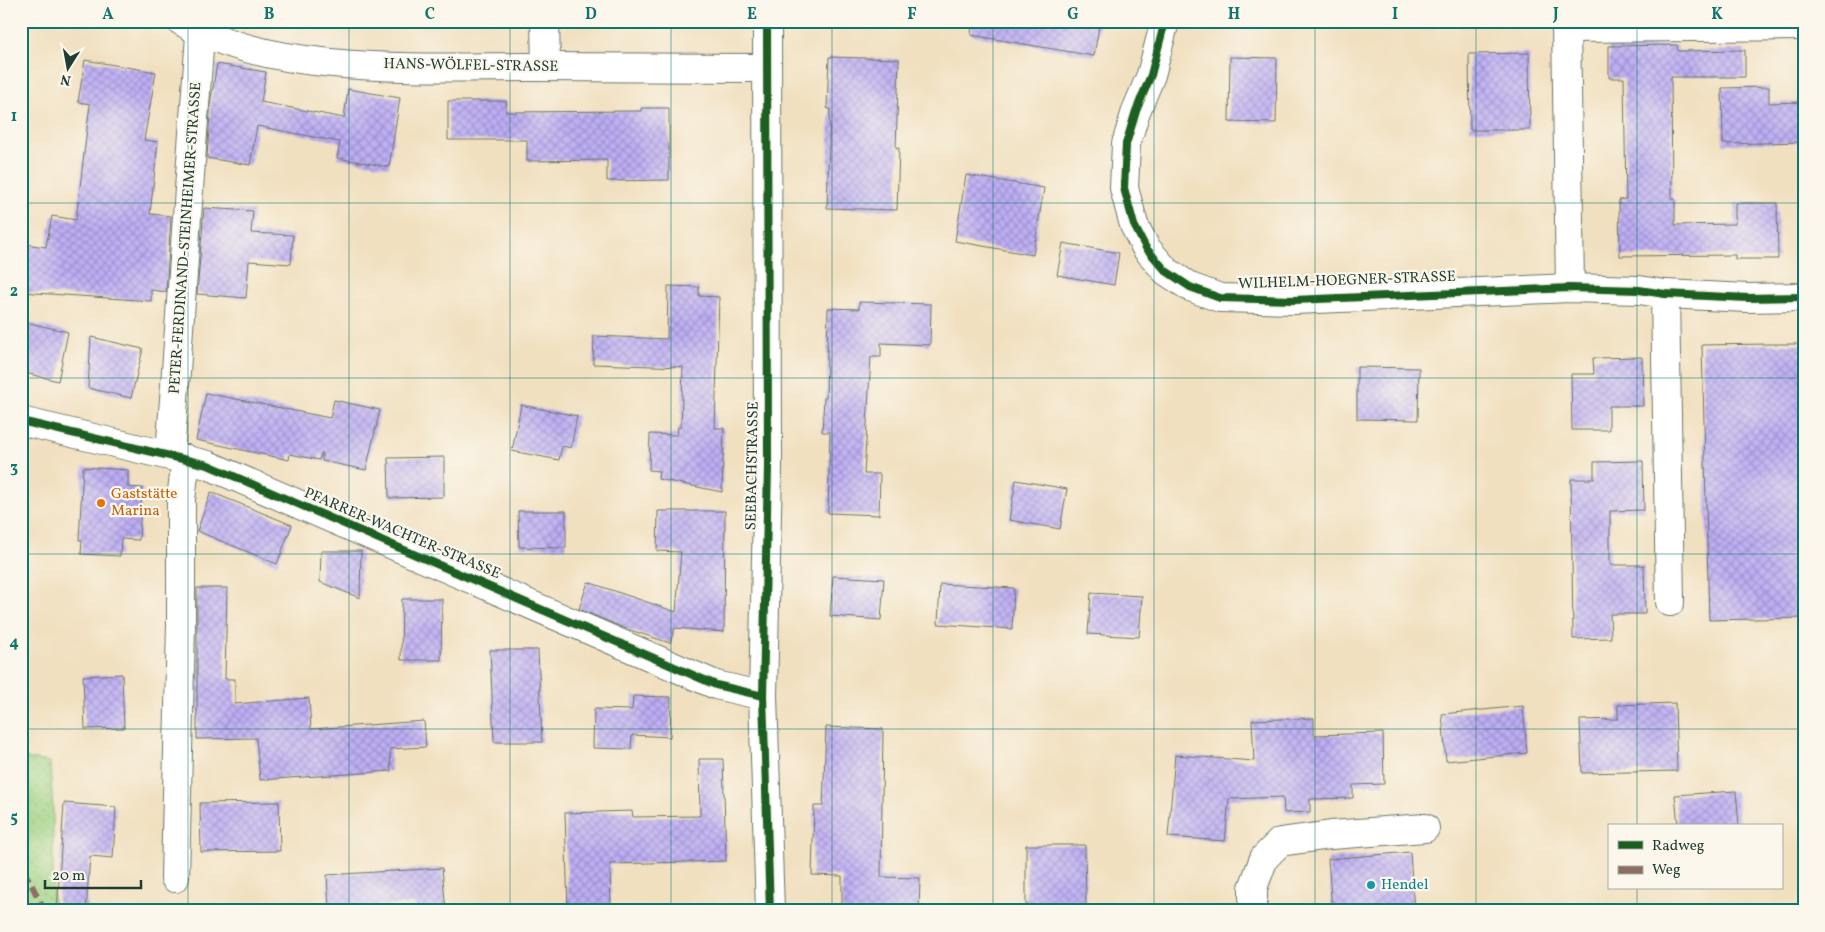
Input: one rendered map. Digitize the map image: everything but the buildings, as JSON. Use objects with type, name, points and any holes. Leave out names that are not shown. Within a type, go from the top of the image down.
[{"type":"street","points":[[545,21],[546,67]]},
{"type":"street","name":"SEEBACHSTRASSE","points":[[767,21],[768,466],[763,696],[770,911]]},
{"type":"street","name":"WILHELM-HOEGNER-STRASSE","points":[[1165,21],[1151,75],[1136,111],[1126,144],[1124,188],[1134,225],[1146,248],[1166,271],[1190,287],[1220,298],[1294,300],[1570,288],[1639,290],[1665,294],[1748,298],[1804,297]]},
{"type":"street","name":"HANS-WÖLFEL-STRASSE","points":[[195,25],[284,58],[402,67],[767,68]]},
{"type":"street","name":"PETER-FERDINAND-STEINHEIMER-STRASSE","points":[[175,878],[181,624],[181,499],[178,457],[195,25]]},
{"type":"street","points":[[1570,288],[1566,25],[1804,26]]},
{"type":"street","points":[[1665,294],[1670,602]]},
{"type":"street","name":"PFARRER-WACHTER-STRASSE","points":[[21,421],[208,465],[716,685],[763,696]]},
{"type":"street","points":[[1253,911],[1253,888],[1264,858],[1280,842],[1332,835],[1425,828]]},
{"type":"green space","points":[[21,758],[50,762],[53,809],[53,911],[21,911]]},
{"type":"marked path","points":[[21,871],[28,878],[45,911]]},
{"type":"cycle path","points":[[767,21],[768,466],[763,696],[770,911]]},
{"type":"cycle path","points":[[1165,21],[1151,75],[1136,111],[1126,144],[1124,188],[1134,225],[1146,248],[1166,271],[1190,287],[1220,298],[1294,300],[1570,288],[1639,290],[1665,294],[1748,298],[1804,297]]},
{"type":"cycle path","points":[[21,421],[208,465],[716,685],[763,696]]},
{"type":"place","name":"Gaststätte Marina","points":[[101,503]]},
{"type":"place","name":"Hendel","points":[[1371,885]]}]
